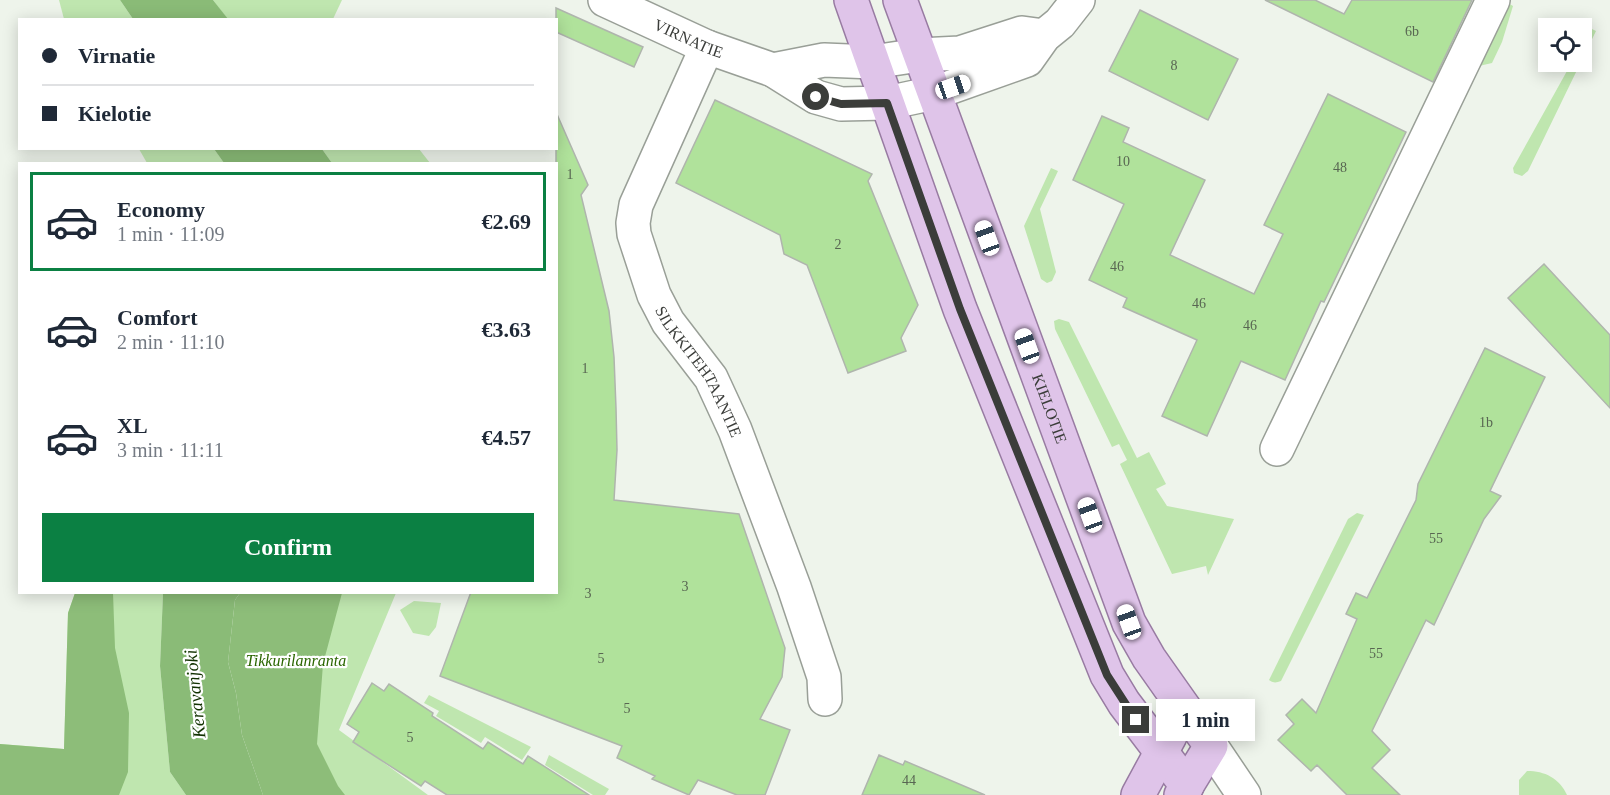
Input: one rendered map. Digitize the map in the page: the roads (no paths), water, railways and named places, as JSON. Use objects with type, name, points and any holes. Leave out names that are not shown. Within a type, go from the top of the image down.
[{"type":"main road","points":[[851,0],[960,309],[1107,675],[1124,703],[1188,792],[1211,746]]},
{"type":"main road","name":"KIELOTIE","points":[[900,0],[1129,622],[1149,658],[1211,746]]},
{"type":"main road","points":[[1138,795],[1185,708]]},
{"type":"street","name":"VIRNATIE","points":[[605,0],[707,47],[773,70],[816,97],[841,104],[887,103],[934,93],[1028,60],[1044,36],[1060,23],[1078,0]]},
{"type":"street","points":[[1277,449],[1493,0]]},
{"type":"street","points":[[773,70],[824,60],[873,62],[919,55],[960,53],[1022,33],[1044,36]]},
{"type":"street","name":"SILKKITEHTAANTIE","points":[[707,47],[636,205],[633,222],[634,234],[654,295],[668,322],[711,378],[735,430],[809,632],[824,677],[825,699]]},
{"type":"street","name":"KIELOTIE","points":[[1211,746],[1244,795]]},
{"type":"water","points":[[120,0],[213,0],[227,18],[132,18]]},
{"type":"water","points":[[215,150],[323,150],[331,162],[223,162]]},
{"type":"water","name":"Keravanjoki","points":[[163,594],[239,594],[235,600],[228,662],[236,693],[242,735],[263,795],[186,795],[170,772],[160,666]]},
{"type":"park label","name":"Tikkurilanranta","points":[[296,660]]}]
